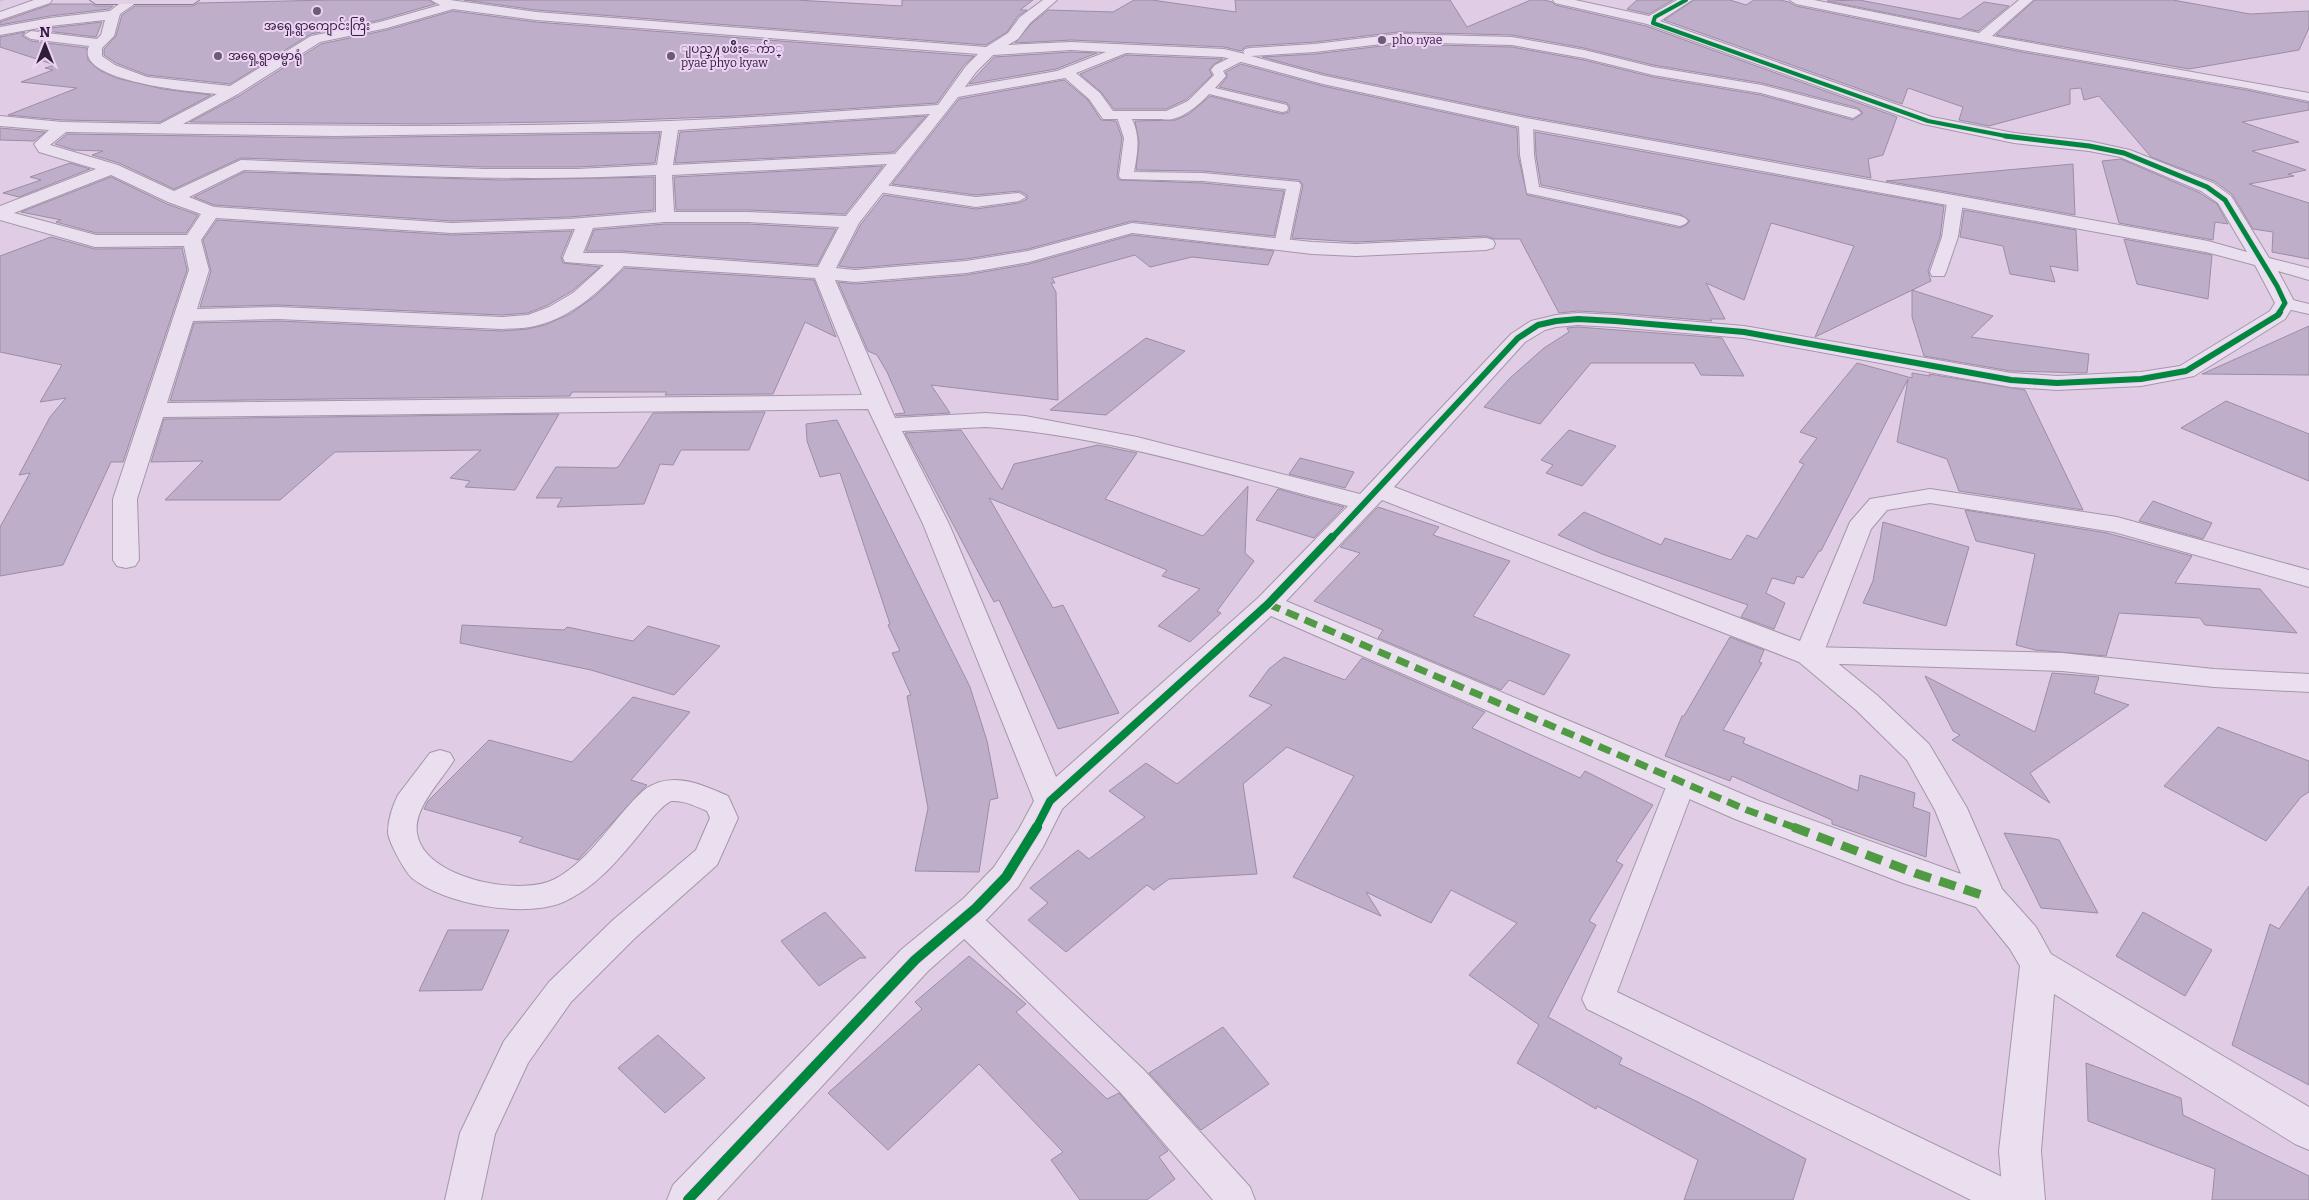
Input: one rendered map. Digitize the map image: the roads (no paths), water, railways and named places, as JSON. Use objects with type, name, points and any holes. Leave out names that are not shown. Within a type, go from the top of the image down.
[{"type":"main road","points":[[96,0],[193,0]]},
{"type":"street","points":[[0,16],[46,0]]},
{"type":"street","points":[[437,0],[453,5],[536,16],[989,51],[1050,46],[1224,53],[1315,48],[1398,38],[1512,41],[1584,54],[1653,71],[1762,89],[1863,116]]},
{"type":"street","points":[[823,275],[852,222],[971,69],[989,51],[1005,42],[1025,20],[1051,0]]},
{"type":"street","points":[[688,1200],[915,960],[1006,877],[1031,838],[1050,801],[1268,604],[1518,338],[1538,325],[1578,319],[1615,320],[1744,332],[1828,345],[1982,376],[2012,380],[2057,382],[2141,379],[2186,371],[2278,315],[2285,303],[2277,286],[2225,200],[2207,187],[2142,159],[2108,149],[2014,138],[1928,121],[1661,27],[1653,23],[1652,20],[1559,0]]},
{"type":"street","points":[[1652,20],[1686,0]]},
{"type":"street","points":[[1796,0],[1981,38],[2246,84],[2309,98]]},
{"type":"street","points":[[1981,38],[2023,0]]},
{"type":"street","points":[[132,1],[122,5],[112,15],[107,36],[98,43],[94,51],[95,58],[107,67],[135,80],[233,91]]},
{"type":"street","points":[[162,129],[233,91],[316,39],[382,26],[453,5]]},
{"type":"street","points":[[0,32],[50,22],[112,15]]},
{"type":"street","points":[[0,32],[98,43]]},
{"type":"street","points":[[0,121],[62,127],[334,132],[671,126],[948,101],[1067,72],[1126,48]]},
{"type":"street","points":[[1224,53],[1323,80],[1526,123],[2208,247],[2309,274]]},
{"type":"street","points":[[1067,72],[1095,96],[1108,116],[1124,118],[1167,116]]},
{"type":"street","points":[[1887,122],[1928,121]]},
{"type":"street","points":[[664,217],[664,171],[671,126]]},
{"type":"street","points":[[62,127],[42,144],[45,149],[112,169],[174,198],[212,212],[277,218],[452,228],[586,223],[664,217],[748,217],[852,222]]},
{"type":"street","points":[[174,198],[241,165],[484,174],[577,174],[900,159]]},
{"type":"street","points":[[0,213],[112,169]]},
{"type":"street","points":[[126,560],[125,499],[199,270],[192,240],[212,212]]},
{"type":"street","points":[[0,213],[95,241],[192,240]]},
{"type":"street","points":[[586,223],[572,258],[768,268],[823,275],[855,276],[966,267],[1029,256],[1132,228],[1282,245],[1356,250],[1486,244]]},
{"type":"street","points":[[184,315],[278,313],[502,323],[530,320],[572,302],[589,290],[621,259]]},
{"type":"street","points":[[823,275],[876,402],[936,524],[1050,801]]},
{"type":"street","points":[[154,410],[876,402]]},
{"type":"street","points":[[887,425],[986,420],[1025,423],[1137,444],[1371,496],[1809,655],[1867,703],[1918,752],[1951,808],[1988,897],[2023,938],[2038,965],[2309,1130]]},
{"type":"street","points":[[1809,655],[1859,527],[1879,504],[1903,499],[1930,496],[2117,525],[2281,573],[2309,579]]},
{"type":"street","points":[[1268,604],[1747,810],[1915,873],[1988,897]]},
{"type":"street","points":[[2024,1200],[2020,1151],[2038,965]]},
{"type":"lane","points":[[1167,116],[1193,104],[1220,76],[1219,68],[1240,58]]},
{"type":"lane","points":[[1207,90],[1282,108]]},
{"type":"lane","points":[[1124,118],[1131,127],[1132,142],[1126,176],[1203,177],[1294,185],[1282,245]]},
{"type":"lane","points":[[1526,123],[1527,155],[1532,190],[1680,221]]},
{"type":"lane","points":[[877,188],[976,202],[1019,197]]},
{"type":"lane","points":[[1938,272],[1950,237],[1955,202]]},
{"type":"lane","points":[[2285,303],[2309,309]]},
{"type":"lane","points":[[1809,655],[2062,662],[2214,678],[2309,683]]},
{"type":"lane","points":[[440,760],[408,803],[402,832],[420,867],[455,886],[505,899],[542,897],[568,888],[595,864],[652,800],[664,792],[682,790],[700,796],[718,804],[724,818],[708,857],[624,929],[560,992],[516,1052],[478,1133],[463,1200]]},
{"type":"lane","points":[[1682,782],[1598,999],[2010,1200]]},
{"type":"lane","points":[[963,918],[1132,1080],[1237,1200]]},
{"type":"place","name":"အရှေ့ရွာကျောင်းကြီး","points":[[317,11]]},
{"type":"place","name":"pho nyae","points":[[1382,40]]},
{"type":"place","name":"အရှေ့ရွာဓမ္မာရုံ","points":[[218,56]]},
{"type":"place","name":"ျပည္႔ၿဖိဳးေက်ာ္ pyae phyo kyaw","points":[[671,56]]}]
